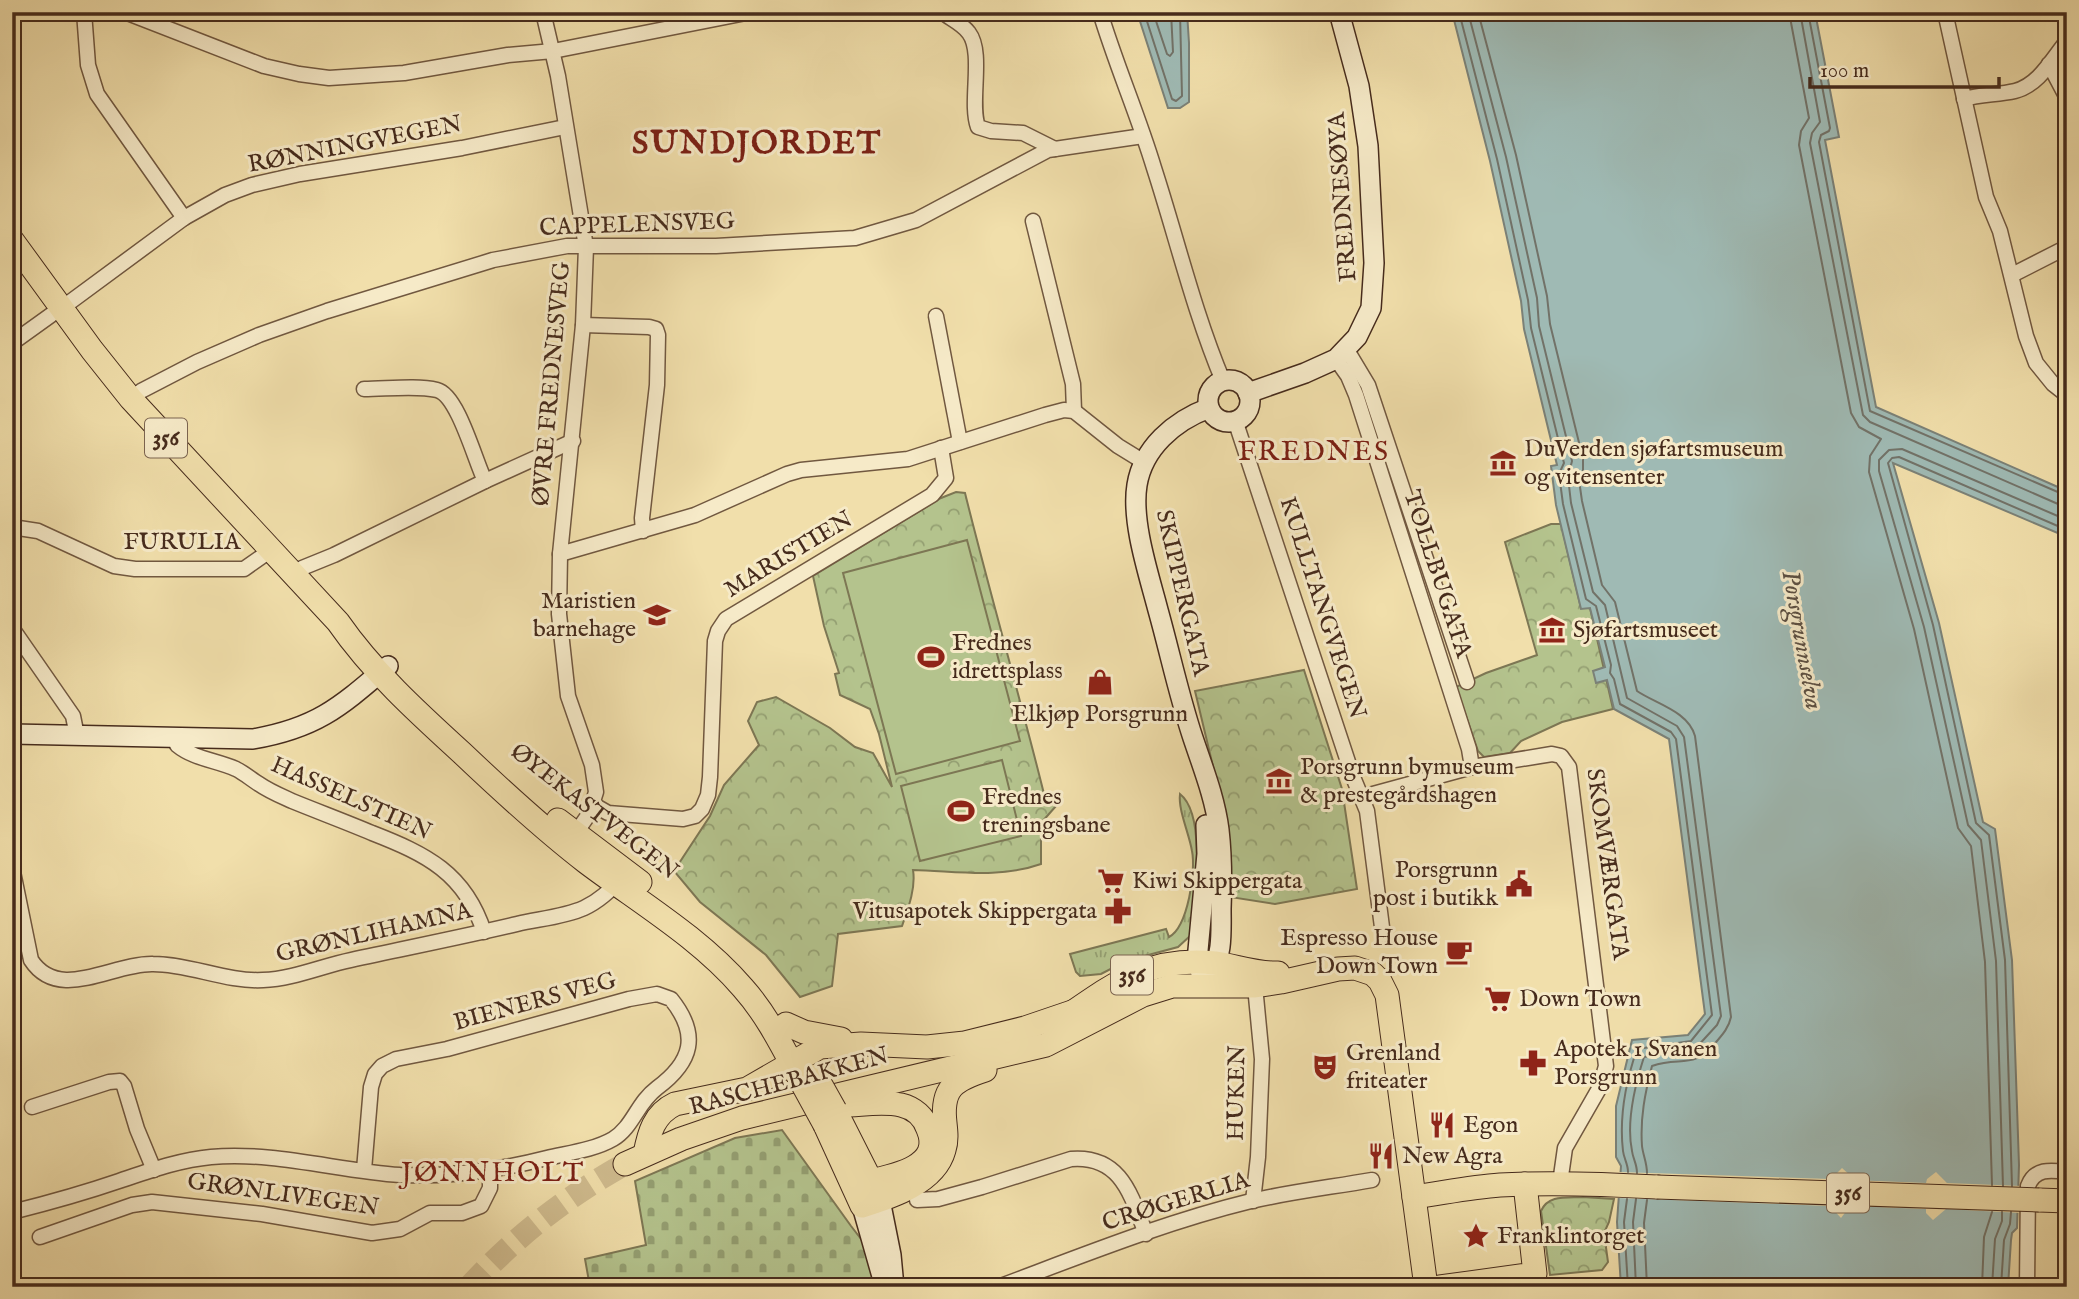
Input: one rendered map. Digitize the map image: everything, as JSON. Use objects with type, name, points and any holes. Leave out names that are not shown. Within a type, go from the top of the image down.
[{"type":"main road","name":"ØYEKASTVEGEN","points":[[12,240],[56,311],[131,399],[338,622],[360,638],[384,670],[571,840],[621,878],[737,981],[803,1076]]},
{"type":"main road","name":"ØYEKASTVEGEN","points":[[621,878],[702,930],[729,955],[786,1024],[803,1076]]},
{"type":"main road","name":"RASCHEBAKKEN","points":[[971,1062],[1037,1035],[1114,984],[1139,972],[1169,963],[1207,962],[1269,973],[1313,973],[1355,968],[1373,974],[1383,987],[1390,1013],[1414,1197]]},
{"type":"main road","name":"RASCHEBAKKEN","points":[[803,1076],[721,1125],[635,1159],[651,1129],[666,1108],[674,1104],[803,1076],[971,1062],[1046,1045],[1153,991],[1172,986],[1255,986],[1313,973]]},
{"type":"main road","name":"356","points":[[803,1076],[827,1046],[861,1044],[908,1047],[965,1043],[1025,1028],[1075,1011]]},
{"type":"main road","name":"356","points":[[786,1024],[804,1032],[861,1044]]},
{"type":"main road","name":"356","points":[[867,1192],[921,1180],[936,1166],[945,1149],[944,1103],[956,1082],[1046,1045]]},
{"type":"main road","name":"356","points":[[803,1076],[834,1125],[867,1192]]},
{"type":"main road","name":"356","points":[[803,1076],[850,1106],[885,1103],[909,1107],[921,1116],[930,1135],[930,1147],[923,1160],[911,1170],[867,1192]]},
{"type":"main road","name":"356","points":[[1426,1287],[1414,1197],[1497,1185],[1560,1183],[2067,1200]]},
{"type":"main road","points":[[1440,1287],[1536,1280],[1525,1184]]},
{"type":"street","points":[[84,12],[89,65],[97,94],[184,218]]},
{"type":"street","points":[[124,12],[264,66],[316,77],[384,75],[508,55],[553,51],[751,12]]},
{"type":"street","name":"ØVRE FREDNESVEG","points":[[543,12],[553,51],[586,247],[583,326],[560,554],[559,614],[570,703],[595,776],[594,805]]},
{"type":"street","points":[[942,12],[964,27],[972,38],[975,114],[978,127],[990,131],[1023,133],[1055,149]]},
{"type":"street","points":[[1100,12],[1223,381]]},
{"type":"street","name":"FREDNESØYA","points":[[1339,12],[1363,109],[1368,146],[1374,260],[1374,288],[1368,319],[1363,329],[1341,354]]},
{"type":"street","points":[[1945,12],[1986,197],[2000,231],[2026,337],[2036,363],[2067,396]]},
{"type":"street","points":[[1964,99],[2025,87],[2038,78],[2067,41]]},
{"type":"street","points":[[2049,64],[2067,98]]},
{"type":"street","name":"RØNNINGVEGEN","points":[[12,343],[184,218],[225,195],[276,178],[462,148],[565,127]]},
{"type":"street","name":"CAPPELENSVEG","points":[[141,391],[234,345],[327,311],[493,260],[549,248],[716,246],[855,238],[916,220],[1036,155],[1055,149],[1143,136]]},
{"type":"street","points":[[1033,221],[1073,384],[1074,411]]},
{"type":"street","points":[[2012,275],[2067,247]]},
{"type":"street","points":[[936,316],[960,442]]},
{"type":"street","points":[[583,326],[649,327],[656,329],[659,335],[643,531]]},
{"type":"street","points":[[1248,393],[1305,373],[1341,354],[1368,385],[1467,682]]},
{"type":"street","name":"TOLLBUGATA","points":[[1341,354],[1469,749],[1472,767]]},
{"type":"street","points":[[1223,381],[1238,382],[1248,393],[1249,406],[1236,420],[1223,421],[1212,414],[1209,408],[1209,395],[1217,384],[1223,381]]},
{"type":"street","points":[[365,389],[435,389],[446,395],[457,412],[485,481]]},
{"type":"street","name":"SKIPPERGATA","points":[[1205,985],[1207,962],[1220,947],[1222,882],[1219,830],[1205,769],[1193,738],[1155,597],[1139,530],[1136,495],[1144,462],[1158,440],[1195,414],[1209,408]]},
{"type":"street","points":[[560,554],[704,511],[801,470],[901,460],[1064,410],[1074,411],[1118,446],[1144,462]]},
{"type":"street","name":"KULLTANGVEGEN","points":[[1236,420],[1353,777],[1367,811],[1382,935]]},
{"type":"street","points":[[302,568],[573,441]]},
{"type":"street","name":"MARISTIEN","points":[[594,805],[608,813],[688,819],[699,813],[705,805],[710,777],[716,641],[722,625],[726,619],[774,588],[932,495],[946,478],[941,448]]},
{"type":"street","name":"FURULIA","points":[[12,527],[38,531],[114,566],[135,569],[244,569],[271,550]]},
{"type":"street","points":[[12,628],[73,716],[77,736]]},
{"type":"street","points":[[12,734],[253,739],[281,734],[311,724],[384,670]]},
{"type":"street","name":"HASSELSTIEN","points":[[176,738],[177,745],[185,751],[205,760],[221,763],[292,801],[395,841],[430,859],[452,876],[463,890],[475,908],[484,932]]},
{"type":"street","name":"SKOMVÆRGATA","points":[[1362,797],[1472,767],[1552,754],[1561,756],[1569,767],[1606,1066],[1605,1078],[1565,1148],[1560,1183]]},
{"type":"street","points":[[571,840],[594,805]]},
{"type":"street","name":"GRØNLIHAMNA","points":[[12,867],[31,960],[46,977],[68,981],[136,965],[156,964],[239,979],[282,978],[584,908],[621,878]]},
{"type":"street","name":"HUKEN","points":[[1253,1201],[1258,1157],[1262,1059],[1255,986]]},
{"type":"street","name":"BIENERS VEG","points":[[364,1170],[370,1087],[375,1074],[382,1066],[396,1059],[447,1049],[629,999],[663,995],[676,1005],[687,1027],[688,1053],[674,1074],[647,1096],[636,1110]]},
{"type":"street","points":[[32,1107],[109,1082],[120,1081],[153,1170]]},
{"type":"street","name":"GRØNLIVEGEN","points":[[12,1212],[153,1170],[211,1157],[238,1156],[400,1175],[490,1170],[610,1141],[621,1133],[636,1110]]},
{"type":"street","points":[[917,1200],[938,1199],[1070,1159],[1082,1158],[1113,1169],[1125,1183],[1146,1234]]},
{"type":"street","name":"GRØNLIVEGEN","points":[[40,1237],[132,1205],[152,1202],[262,1214],[382,1233],[400,1229],[430,1213],[462,1213],[481,1206],[490,1188],[490,1170]]},
{"type":"street","points":[[2027,1287],[2028,1185],[2031,1177],[2046,1170],[2067,1172]]},
{"type":"street","name":"CRØGERLIA","points":[[998,1287],[1146,1234],[1253,1201],[1372,1180]]},
{"type":"street","points":[[867,1192],[885,1287]]},
{"type":"street","points":[[867,1192],[891,1255],[894,1287]]},
{"type":"green space","points":[[956,492],[965,493],[1044,794],[1056,806],[1041,823],[1041,864],[993,873],[913,870],[912,891],[902,926],[838,934],[832,986],[800,997],[766,955],[700,902],[674,871],[710,816],[724,785],[759,745],[748,721],[757,702],[776,697],[830,728],[855,747],[873,753],[892,787],[870,709],[840,695],[835,674],[839,673],[824,626],[813,576],[941,498]]},
{"type":"green space","name":"Porsgrunn bymuseum & prestegårdshagen","points":[[1551,524],[1561,524],[1581,608],[1590,608],[1613,709],[1562,722],[1521,741],[1510,753],[1484,757],[1478,751],[1456,687],[1537,655],[1505,542]]},
{"type":"green space","name":"Frednes idrettsplass","points":[[967,540],[1020,741],[896,774],[843,573]]},
{"type":"green space","name":"Porsgrunn bymuseum & prestegårdshagen","points":[[1304,670],[1342,789],[1357,889],[1275,904],[1230,897],[1222,804],[1195,691]]},
{"type":"green space","name":"Frednes treningsbane","points":[[1002,760],[1021,836],[920,861],[901,786]]},
{"type":"green space","points":[[1180,794],[1189,805],[1196,840],[1196,882],[1190,936],[1178,947],[1126,961],[1101,974],[1080,976],[1070,954],[1166,929],[1169,937],[1181,922],[1189,898],[1193,860]]},
{"type":"green space","points":[[782,1130],[881,1265],[887,1287],[590,1287],[585,1259],[646,1245],[635,1181],[735,1138]]},
{"type":"green space","points":[[1553,1199],[1614,1199],[1604,1233],[1608,1262],[1602,1270],[1550,1275],[1541,1211]]},
{"type":"water","points":[[1137,12],[1187,12],[1189,102],[1180,108],[1168,108]]},
{"type":"water","name":"Porsgrunnselva","points":[[1452,12],[1815,12],[1839,137],[1825,140],[1876,407],[2067,491],[2067,537],[1893,463],[1939,623],[1983,822],[1995,829],[2012,960],[2019,1165],[2017,1228],[2012,1233],[2008,1287],[1621,1287],[1617,1222],[1621,1166],[1616,1157],[1616,1106],[1632,1040],[1688,1035],[1705,1014],[1669,739],[1614,709],[1607,680],[1596,683],[1593,671],[1605,667],[1590,608],[1581,609],[1556,505],[1551,466],[1557,465],[1524,329],[1521,301],[1490,161]]},
{"type":"pier","points":[[1842,1168],[1851,1176],[1851,1180],[1926,1183],[1936,1172],[1947,1183],[2022,1186],[2021,1213],[1946,1209],[1933,1220],[1926,1213],[1926,1209],[1850,1206],[1841,1218],[1830,1206],[1617,1198],[1618,1172],[1831,1179]]},
{"type":"tunnel","points":[[469,1287],[504,1251],[542,1219],[625,1164]]},
{"type":"place","name":"DuVerden sjøfartsmuseum og vitensenter","points":[[1503,463]]},
{"type":"place","name":"Maristien barnehage","points":[[657,615]]},
{"type":"place","name":"Sjøfartsmuseet","points":[[1552,630]]},
{"type":"place","name":"Frednes idrettsplass","points":[[931,657]]},
{"type":"place","name":"Elkjøp Porsgrunn","points":[[1100,682]]},
{"type":"place","name":"Porsgrunn bymuseum & prestegårdshagen","points":[[1279,781]]},
{"type":"place","name":"Frednes treningsbane","points":[[961,811]]},
{"type":"place","name":"Kiwi Skippergata","points":[[1111,881]]},
{"type":"place","name":"Porsgrunn post i butikk","points":[[1519,884]]},
{"type":"place","name":"Vitusapotek Skippergata","points":[[1118,911]]},
{"type":"place","name":"Espresso House Down Town","points":[[1459,952]]},
{"type":"place","name":"Down Town","points":[[1498,999]]},
{"type":"place","name":"Apotek 1 Svanen Porsgrunn","points":[[1533,1063]]},
{"type":"place","name":"Grenland friteater","points":[[1325,1067]]},
{"type":"place","name":"Egon","points":[[1442,1125]]},
{"type":"place","name":"New Agra","points":[[1381,1156]]},
{"type":"place","name":"Franklintorget","points":[[1476,1236]]},
{"type":"district","name":"SUNDJORDET","points":[[757,144]]},
{"type":"district","name":"FREDNES","points":[[1314,452]]},
{"type":"district","name":"JØNNHOLT","points":[[493,1173]]}]
